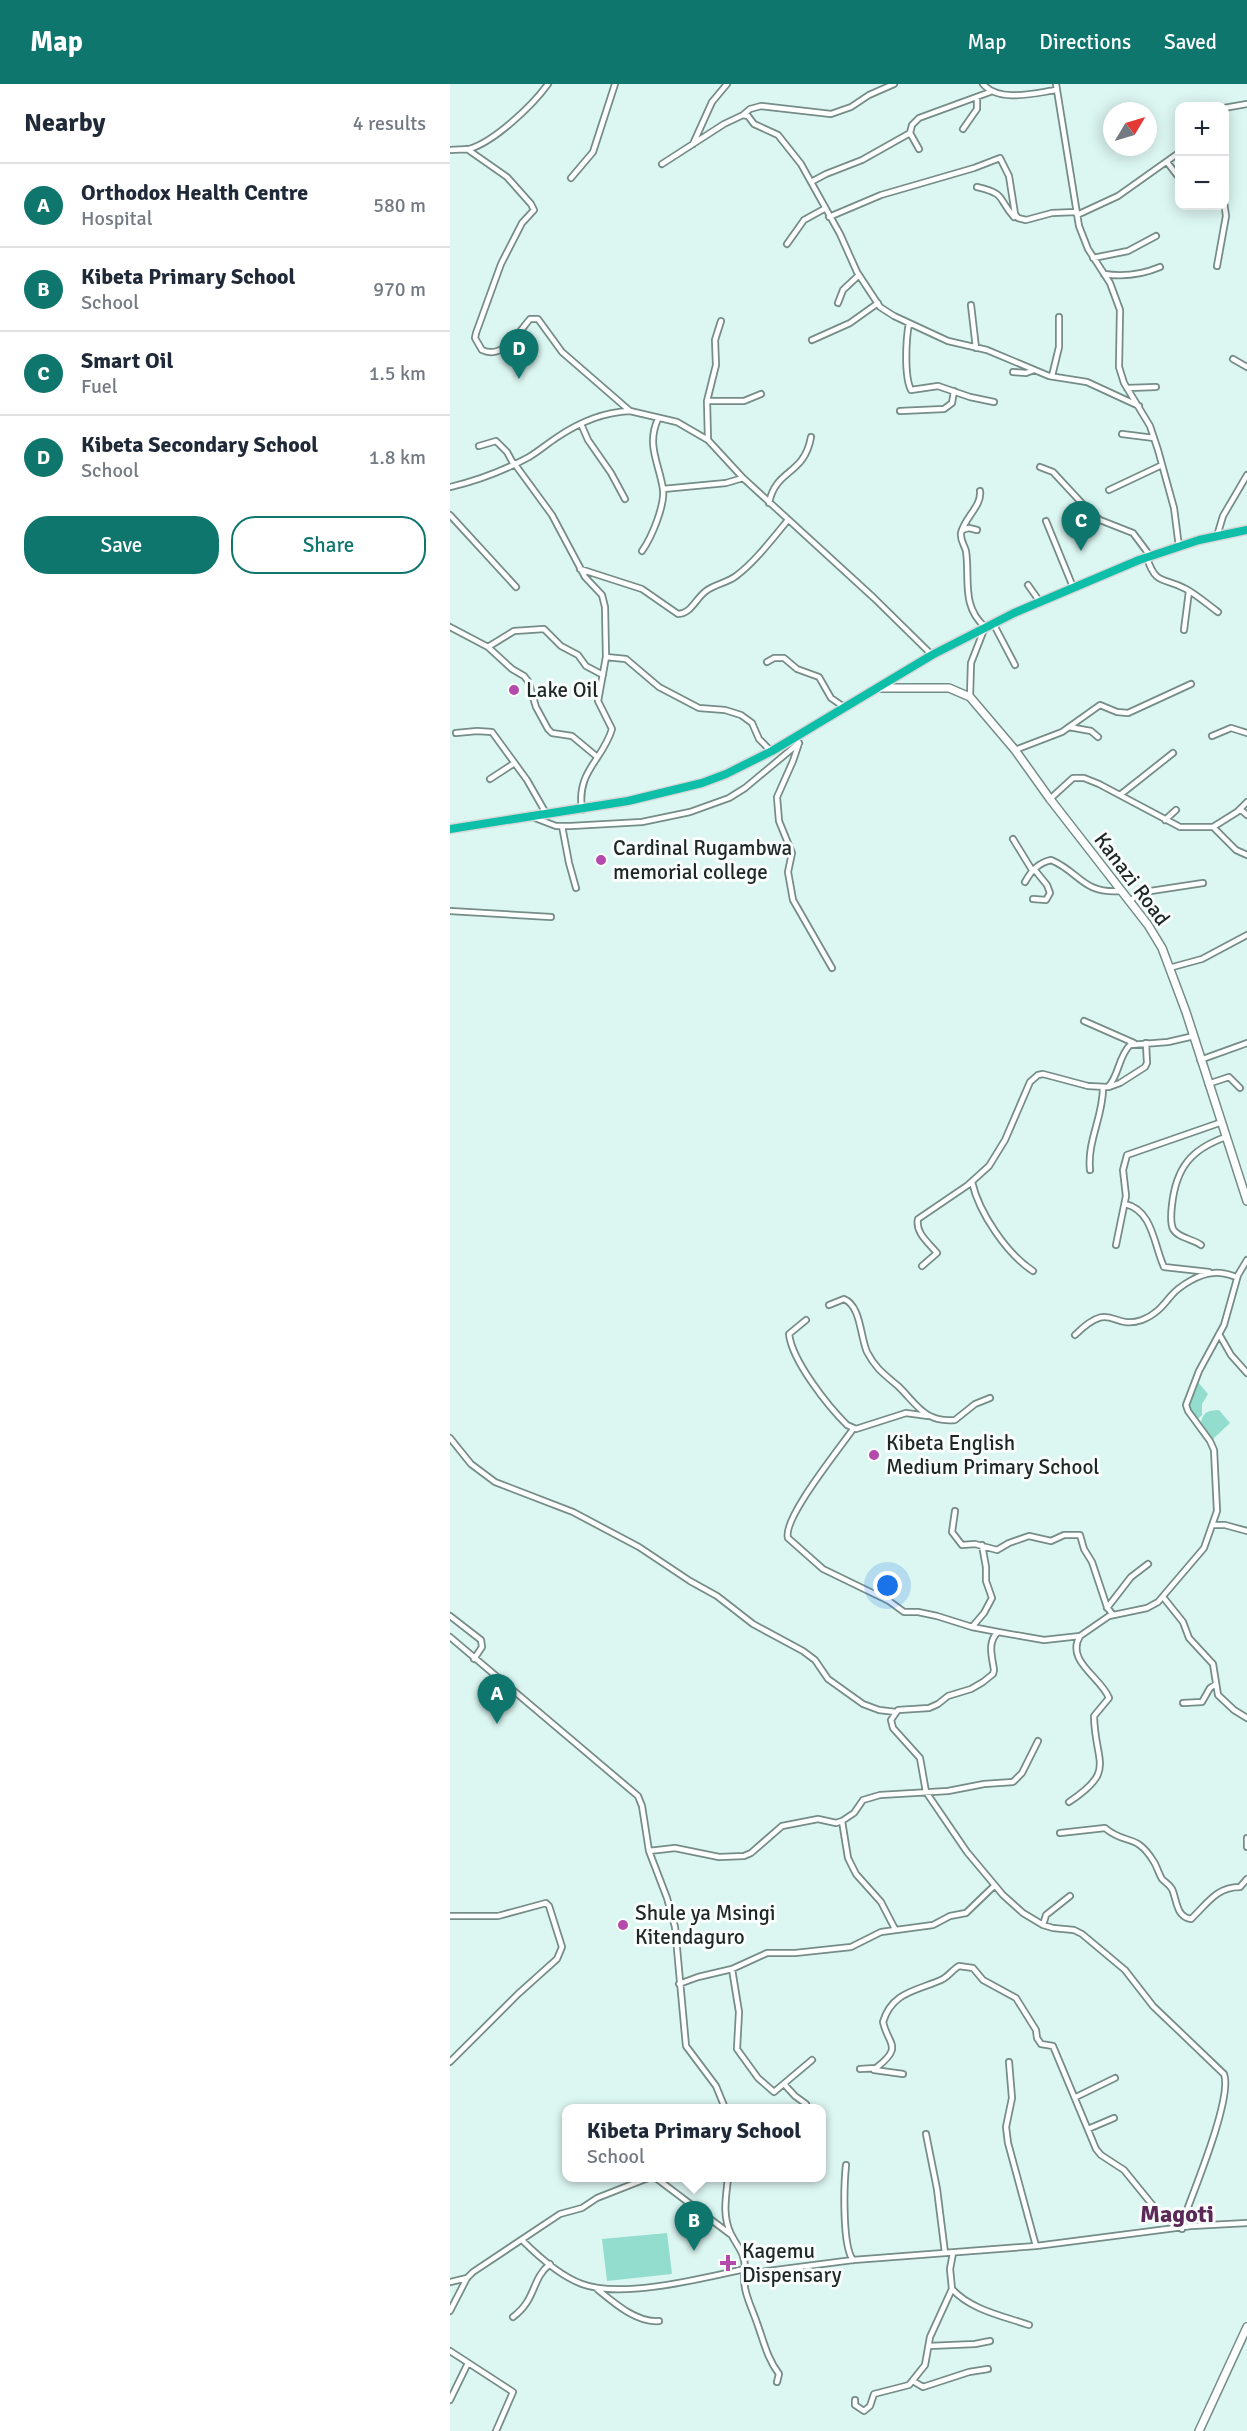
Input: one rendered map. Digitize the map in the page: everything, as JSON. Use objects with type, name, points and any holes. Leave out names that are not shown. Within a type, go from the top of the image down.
[{"type":"highway","points":[[450,829],[582,810],[702,783],[726,774],[800,738],[874,688],[989,625],[1149,557],[1217,536],[1247,530]]},
{"type":"main road","points":[[874,688],[949,687],[970,697]]},
{"type":"main road","name":"Kanazi Road","points":[[970,697],[1015,750],[1156,936],[1194,1036],[1247,1201]]},
{"type":"main road","points":[[1199,2431],[1247,2327]]},
{"type":"street","points":[[450,150],[467,149],[482,144],[534,102],[548,84]]},
{"type":"street","points":[[571,178],[593,152],[615,84]]},
{"type":"street","points":[[691,146],[712,102],[727,84]]},
{"type":"street","points":[[662,164],[724,124],[761,106],[831,114],[851,107],[869,95],[894,84]]},
{"type":"street","points":[[983,84],[990,92]]},
{"type":"street","points":[[919,149],[910,133],[912,125],[926,114],[943,111],[990,92],[1022,94],[1056,87],[1082,235],[1104,274],[1120,310],[1119,366],[1154,438],[1174,508],[1179,547]]},
{"type":"street","points":[[963,129],[977,109],[977,97]]},
{"type":"street","points":[[1229,107],[1247,104]]},
{"type":"street","points":[[744,115],[748,116],[754,124],[778,135],[801,164],[859,275],[878,303],[894,316],[948,341],[1016,361],[1052,376],[1087,382],[1139,406]]},
{"type":"street","points":[[811,182],[862,160],[910,133]]},
{"type":"street","points":[[467,149],[507,177],[534,210],[519,229],[499,269],[476,333],[478,345],[487,352],[498,352],[511,342],[530,319],[536,318],[562,352],[630,411]]},
{"type":"street","points":[[976,187],[996,192],[1004,200],[1012,215],[1018,218],[1026,220],[1052,213],[1077,214],[1118,196],[1175,156]]},
{"type":"street","points":[[829,217],[881,195],[974,168],[1000,158],[1009,176],[1015,214],[1018,218]]},
{"type":"street","points":[[1167,162],[1175,173]]},
{"type":"street","points":[[787,244],[804,220],[824,209]]},
{"type":"street","points":[[1217,266],[1225,210]]},
{"type":"street","points":[[1093,258],[1128,251],[1156,236]]},
{"type":"street","points":[[1104,274],[1118,276],[1141,274],[1160,267]]},
{"type":"street","points":[[838,303],[843,290],[859,275]]},
{"type":"street","points":[[812,340],[850,323],[878,303]]},
{"type":"street","points":[[971,305],[976,348]]},
{"type":"street","points":[[1052,376],[1059,347],[1059,316]]},
{"type":"street","points":[[708,440],[707,401],[716,365],[715,340],[722,321]]},
{"type":"street","points":[[909,323],[906,339],[909,387],[915,390],[938,386],[994,402]]},
{"type":"street","points":[[1233,359],[1247,367]]},
{"type":"street","points":[[1013,372],[1026,373],[1034,370]]},
{"type":"street","points":[[1128,388],[1156,387]]},
{"type":"street","points":[[900,411],[944,409],[952,403],[954,391]]},
{"type":"street","points":[[707,401],[735,402],[761,394]]},
{"type":"street","points":[[450,487],[468,483],[532,455],[561,435],[606,414],[630,411],[677,422],[708,440],[768,503],[867,592],[932,655]]},
{"type":"street","points":[[642,551],[654,531],[663,489],[652,447],[653,433],[658,419]]},
{"type":"street","points":[[581,424],[588,440],[626,499]]},
{"type":"street","points":[[1122,434],[1154,438]]},
{"type":"street","points":[[768,503],[775,485],[802,462],[807,454],[811,437]]},
{"type":"street","points":[[479,446],[496,441],[507,452],[552,515],[580,569],[602,595],[605,607],[606,657],[598,701],[612,729],[609,738],[596,756],[582,789],[582,810]]},
{"type":"street","points":[[1109,490],[1162,465]]},
{"type":"street","points":[[1040,467],[1053,472],[1100,520],[1133,533],[1149,557],[1151,569],[1158,579],[1189,591],[1218,612]]},
{"type":"street","points":[[1217,536],[1223,516],[1247,475]]},
{"type":"street","points":[[663,489],[726,483],[743,478]]},
{"type":"street","points":[[980,491],[980,501],[967,517],[960,538],[966,551],[969,601],[978,621],[989,625],[1015,665]]},
{"type":"street","points":[[450,515],[516,587]]},
{"type":"street","points":[[580,569],[642,589],[678,614],[684,614],[697,598],[709,589],[728,581],[741,572],[788,520]]},
{"type":"street","points":[[1046,521],[1073,588]]},
{"type":"street","points":[[962,530],[972,528],[977,530]]},
{"type":"street","points":[[1028,585],[1041,603]]},
{"type":"street","points":[[1184,630],[1189,591]]},
{"type":"street","points":[[970,697],[972,663],[989,625]]},
{"type":"street","points":[[450,627],[488,647],[512,669],[526,678],[536,707],[548,729],[552,733],[572,736],[596,756]]},
{"type":"street","points":[[488,647],[514,630],[544,629],[561,646],[578,655],[586,666],[603,675]]},
{"type":"street","points":[[606,657],[626,659],[660,687],[699,708],[725,710],[741,715],[752,723],[759,740],[771,752]]},
{"type":"street","points":[[767,662],[774,658],[784,658],[797,669],[819,677],[831,698],[844,707]]},
{"type":"street","points":[[1015,750],[1050,738],[1069,728],[1100,705],[1117,712],[1128,713],[1191,684]]},
{"type":"street","points":[[1069,728],[1091,731],[1098,737]]},
{"type":"street","points":[[1212,736],[1231,728],[1247,733]]},
{"type":"street","points":[[456,734],[477,730],[492,732],[531,786],[547,814]]},
{"type":"street","points":[[532,817],[562,826],[642,822],[713,806],[745,788],[800,738]]},
{"type":"street","points":[[800,738],[793,761],[777,797],[778,815],[792,852],[788,872],[793,900],[832,968]]},
{"type":"street","points":[[1120,795],[1173,753]]},
{"type":"street","points":[[490,779],[513,764]]},
{"type":"street","points":[[1050,799],[1073,778],[1078,777],[1120,795],[1180,827],[1212,827],[1247,802]]},
{"type":"street","points":[[1240,809],[1247,814]]},
{"type":"street","points":[[1165,820],[1176,810]]},
{"type":"street","points":[[562,826],[576,888]]},
{"type":"street","points":[[1212,827],[1236,850],[1247,855]]},
{"type":"street","points":[[1013,838],[1033,869],[1047,885],[1050,893],[1046,900],[1033,899]]},
{"type":"street","points":[[1025,882],[1033,869],[1051,860],[1064,867],[1087,886],[1106,891],[1120,891]]},
{"type":"street","points":[[1129,901],[1144,892],[1203,883]]},
{"type":"street","points":[[450,911],[551,917]]},
{"type":"street","points":[[1169,968],[1202,959],[1247,935]]},
{"type":"street","points":[[1084,1021],[1134,1044]]},
{"type":"street","points":[[1090,1170],[1090,1148],[1106,1088],[1113,1080],[1125,1050],[1134,1044],[1184,1040],[1194,1036]]},
{"type":"street","points":[[922,1266],[937,1253],[920,1231],[917,1225],[918,1219],[972,1182],[997,1157],[1026,1096],[1030,1082],[1035,1076],[1043,1074],[1106,1088],[1120,1083],[1145,1066],[1147,1063],[1146,1043]]},
{"type":"street","points":[[1200,1060],[1247,1043]]},
{"type":"street","points":[[1208,1084],[1230,1077],[1240,1088]]},
{"type":"street","points":[[1116,1245],[1125,1204],[1123,1170],[1127,1155],[1222,1122]]},
{"type":"street","points":[[1201,1245],[1178,1234],[1173,1228],[1171,1211],[1177,1176],[1188,1161],[1205,1145],[1226,1137]]},
{"type":"street","points":[[972,1182],[987,1220],[1013,1255],[1033,1271]]},
{"type":"street","points":[[1125,1204],[1135,1208],[1143,1215],[1152,1232],[1164,1267],[1237,1277]]},
{"type":"street","points":[[990,1398],[975,1404],[955,1419],[903,1414],[853,1429],[812,1483],[786,1535],[820,1567],[889,1601],[904,1612],[938,1616],[972,1627],[1044,1640],[1080,1636],[1113,1615],[1153,1606],[1204,1548],[1213,1526],[1217,1510],[1214,1450],[1186,1405],[1199,1371],[1219,1334],[1232,1301],[1237,1277],[1247,1260]]},
{"type":"street","points":[[1075,1335],[1088,1323],[1103,1316],[1139,1321],[1160,1310],[1181,1288],[1211,1273]]},
{"type":"street","points":[[829,1305],[844,1299],[848,1300],[857,1314],[865,1346],[879,1370],[898,1386],[914,1405],[929,1416]]},
{"type":"street","points":[[806,1320],[789,1334],[792,1346],[803,1367],[822,1394],[842,1420],[853,1429]]},
{"type":"street","points":[[1219,1334],[1231,1355],[1247,1373]]},
{"type":"street","points":[[955,1419],[957,1425]]},
{"type":"street","points":[[450,1438],[471,1464],[495,1482],[573,1512],[639,1546],[690,1581],[717,1596],[753,1624],[803,1651],[815,1660],[828,1679],[863,1704],[879,1710],[896,1712],[932,1706],[948,1696],[970,1689],[989,1678],[994,1670],[991,1644],[998,1632]]},
{"type":"street","points":[[955,1511],[952,1532],[962,1545],[982,1545],[997,1550],[1029,1536],[1051,1541],[1064,1535],[1080,1535],[1084,1549],[1092,1562],[1107,1608],[1113,1615]]},
{"type":"street","points":[[1213,1526],[1225,1525],[1247,1531]]},
{"type":"street","points":[[972,1627],[984,1613],[992,1598],[986,1581],[982,1545]]},
{"type":"street","points":[[1107,1608],[1131,1577],[1148,1564]]},
{"type":"street","points":[[1163,1597],[1183,1622],[1188,1638],[1213,1664],[1218,1695],[1234,1710],[1247,1718]]},
{"type":"street","points":[[450,1616],[482,1641],[482,1647],[474,1659]]},
{"type":"street","points":[[1069,1802],[1085,1791],[1098,1777],[1099,1756],[1094,1714],[1109,1698],[1076,1653],[1076,1643],[1080,1636]]},
{"type":"street","points":[[450,1637],[633,1791],[642,1806],[649,1851],[667,1898],[675,1927],[686,2046],[691,2056],[716,2086],[723,2104]]},
{"type":"street","points":[[1183,1703],[1202,1702],[1210,1688],[1216,1684]]},
{"type":"street","points":[[896,1712],[891,1719],[892,1724],[920,1758],[926,1792],[967,1852],[994,1886],[1014,1905],[1043,1925],[1074,1930],[1082,1934],[1130,1975],[1153,2006],[1224,2074],[1227,2085],[1182,2229]]},
{"type":"street","points":[[649,1851],[675,1848],[719,1857],[744,1856],[755,1850],[775,1831],[790,1824],[818,1819],[842,1821],[854,1813],[863,1800],[880,1795],[1013,1782],[1022,1773],[1038,1741]]},
{"type":"street","points":[[842,1821],[848,1858],[856,1874],[881,1902],[896,1929]]},
{"type":"street","points":[[1060,1833],[1105,1828],[1117,1837],[1141,1844],[1155,1864],[1161,1878],[1169,1884],[1181,1914],[1187,1918],[1191,1919],[1218,1892],[1232,1887],[1240,1887],[1247,1891]]},
{"type":"street","points":[[1247,1838],[1247,1847]]},
{"type":"street","points":[[1240,1887],[1247,1879]]},
{"type":"street","points":[[679,1984],[732,1969],[767,1953],[795,1953],[851,1947],[875,1934],[933,1925],[950,1916],[966,1913],[994,1886]]},
{"type":"street","points":[[1043,1925],[1043,1919],[1047,1913],[1070,1896]]},
{"type":"street","points":[[450,1916],[498,1916],[546,1903],[562,1947],[559,1957],[450,2062]]},
{"type":"street","points":[[872,2069],[883,2062],[892,2049],[892,2042],[883,2022],[895,2000],[914,1989],[942,1980],[955,1969],[963,1966],[974,1969],[983,1980],[1019,2001],[1036,2030],[1037,2038],[1041,2043],[1053,2046],[1099,2153],[1124,2169],[1160,2215],[1172,2222],[1182,2223]]},
{"type":"street","points":[[732,1969],[738,1997],[737,2050],[771,2092],[812,2060]]},
{"type":"street","points":[[1009,2062],[1012,2098],[1006,2127],[1008,2143],[1036,2246]]},
{"type":"street","points":[[860,2069],[903,2074]]},
{"type":"street","points":[[1076,2097],[1115,2078]]},
{"type":"street","points":[[784,2084],[795,2097],[806,2104]]},
{"type":"street","points":[[1088,2129],[1114,2118]]},
{"type":"street","points":[[926,2134],[937,2189],[945,2253]]},
{"type":"street","points":[[846,2165],[844,2188],[846,2241],[847,2250],[853,2260]]},
{"type":"street","points":[[450,2311],[467,2278],[474,2272],[560,2214],[582,2208],[597,2198],[638,2182]]},
{"type":"street","points":[[664,2182],[732,2235]]},
{"type":"street","points":[[728,2182],[724,2212],[732,2235],[745,2257],[744,2284],[768,2357],[779,2374],[777,2382]]},
{"type":"street","points":[[596,2289],[639,2288],[746,2269],[756,2274],[853,2260],[1036,2246],[1182,2229],[1191,2226],[1247,2223]]},
{"type":"street","points":[[523,2241],[569,2279],[596,2289],[622,2308],[651,2321],[660,2321]]},
{"type":"street","points":[[855,2400],[855,2405],[864,2411],[870,2406],[874,2394],[879,2391],[899,2389],[913,2381],[925,2365],[930,2337],[952,2289],[950,2270],[952,2253]]},
{"type":"street","points":[[513,2317],[526,2305],[540,2273],[550,2264]]},
{"type":"street","points":[[450,2282],[467,2278]]},
{"type":"street","points":[[952,2289],[960,2298],[972,2305],[1029,2325]]},
{"type":"street","points":[[929,2346],[990,2341]]},
{"type":"street","points":[[450,2351],[513,2392],[496,2431]]},
{"type":"street","points":[[450,2400],[468,2363]]},
{"type":"street","points":[[913,2381],[923,2387],[969,2372],[988,2369]]},
{"type":"green space","points":[[1197,1381],[1208,1394],[1202,1404],[1202,1415],[1198,1419],[1187,1405]]},
{"type":"green space","points":[[1219,1410],[1230,1423],[1213,1439],[1201,1422],[1207,1412]]},
{"type":"green space","points":[[667,2233],[672,2274],[607,2281],[602,2239]]},
{"type":"place","name":"Kibeta Secondary School","points":[[519,379]]},
{"type":"place","name":"Smart Oil","points":[[1081,551]]},
{"type":"place","name":"Lake Oil","points":[[514,690]]},
{"type":"place","name":"Cardinal Rugambwa memorial college","points":[[601,860]]},
{"type":"place","name":"Kibeta English Medium Primary School","points":[[874,1455]]},
{"type":"place","name":"Orthodox Health Centre","points":[[497,1724]]},
{"type":"place","name":"Shule ya Msingi Kitendaguro","points":[[623,1925]]},
{"type":"place","name":"Kibeta Primary School","points":[[694,2251]]},
{"type":"place","name":"Kagemu Dispensary","points":[[728,2263]]},
{"type":"district","name":"Magoti","points":[[1177,2214]]}]
